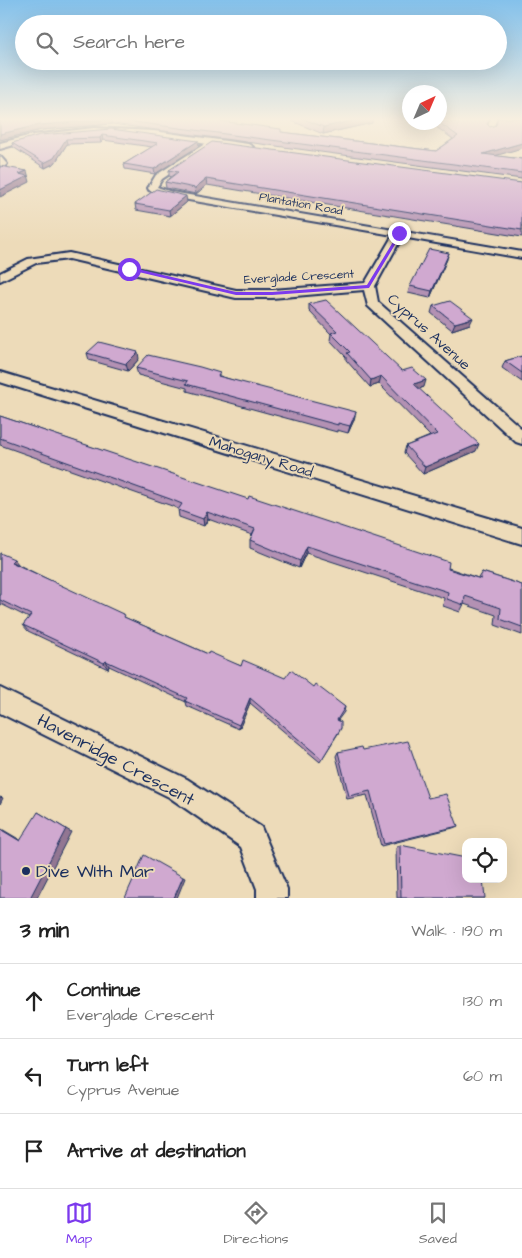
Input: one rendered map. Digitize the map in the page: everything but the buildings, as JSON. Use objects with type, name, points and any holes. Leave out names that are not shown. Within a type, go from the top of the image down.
[{"type":"street","name":"Plantation Road","points":[[184,160],[159,177],[152,188],[171,194],[522,255]]},
{"type":"street","name":"Cyprus Avenue","points":[[399,233],[369,286],[372,303],[522,438]]},
{"type":"street","name":"Everglade Crescent","points":[[0,278],[23,262],[43,256],[69,256],[236,294],[272,294],[369,286]]},
{"type":"street","name":"Mahogany Road","points":[[0,377],[522,536]]},
{"type":"street","name":"Havenridge Crescent","points":[[0,700],[178,788],[251,837],[272,889],[272,898]]},
{"type":"place","name":"Dive WIth Mar","points":[[26,871]]},
{"type":"route","points":[[129,269],[236,294],[272,294],[369,286],[399,233]]}]
